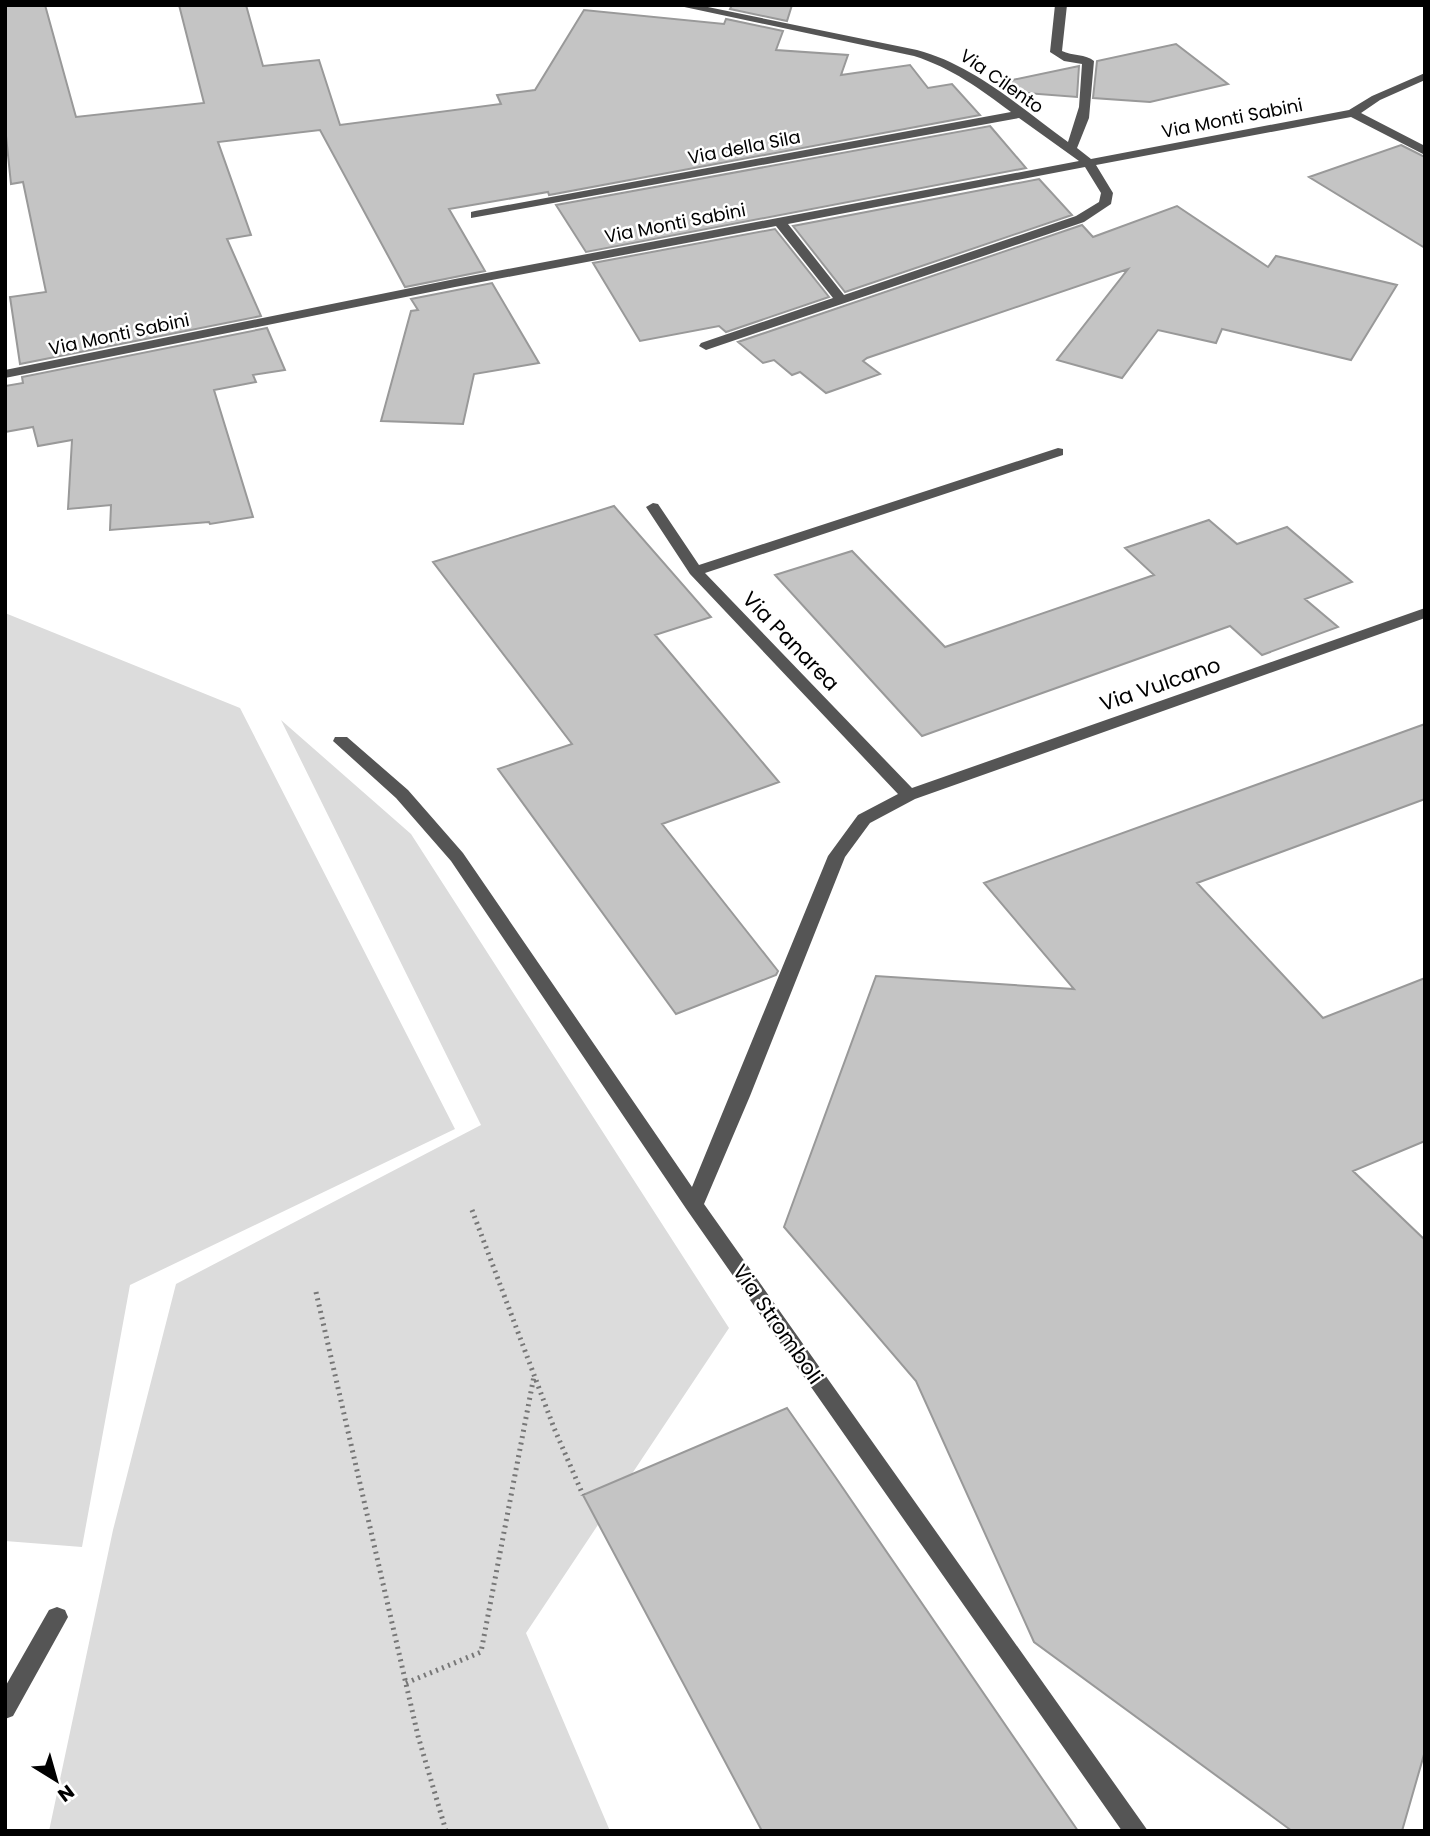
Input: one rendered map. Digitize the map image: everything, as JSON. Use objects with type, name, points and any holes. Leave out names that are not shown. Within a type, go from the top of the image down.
[{"type":"street","name":"Via Cilento","points":[[680,5],[932,57],[968,75],[1089,163]]},
{"type":"street","points":[[1061,5],[1056,52],[1068,59],[1088,61],[1082,131],[1070,150]]},
{"type":"street","points":[[1425,76],[1376,98],[1353,113],[1425,151]]},
{"type":"street","name":"Via Monti Sabini","points":[[5,374],[455,283],[1353,113]]},
{"type":"street","name":"Via della Sila","points":[[475,215],[1020,114]]},
{"type":"street","points":[[706,346],[1091,214],[1105,204],[1108,193],[1089,163]]},
{"type":"street","points":[[779,222],[841,300]]},
{"type":"street","points":[[695,571],[1058,452]]},
{"type":"street","name":"Via Panarea","points":[[653,507],[695,571],[909,795]]},
{"type":"street","name":"Via Vulcano","points":[[909,795],[1425,613]]},
{"type":"street","name":"Via Stromboli","points":[[341,741],[402,794],[457,858],[694,1205],[1136,1831]]},
{"type":"street","points":[[694,1205],[741,1097],[837,856],[864,820],[909,795]]},
{"type":"street","points":[[5,1709],[57,1617]]},
{"type":"path","points":[[472,1210],[534,1376],[583,1495]]},
{"type":"path","points":[[316,1292],[418,1736],[446,1831]]},
{"type":"path","points":[[406,1684],[481,1652],[534,1376]]},
{"type":"shaded area","points":[[5,613],[240,708],[455,1129],[130,1285],[82,1547],[5,1541]]},
{"type":"shaded area","points":[[281,720],[411,834],[729,1328],[526,1633],[610,1831],[49,1831],[113,1530],[176,1284],[481,1125]]},
{"type":"building","points":[[5,5],[45,5],[76,117],[204,103],[179,5],[246,5],[263,66],[319,60],[340,125],[501,104],[497,95],[535,90],[584,10],[724,24],[726,19],[783,31],[776,50],[848,55],[841,75],[910,65],[928,88],[952,84],[980,115],[549,195],[548,192],[449,209],[485,271],[405,287],[320,130],[218,142],[251,235],[227,239],[261,316],[20,364],[10,297],[46,292],[23,182],[11,184],[5,126]]},
{"type":"building","points":[[732,5],[792,5],[787,21],[730,9]]},
{"type":"building","points":[[1176,44],[1228,84],[1150,102],[1093,98],[1097,61]]},
{"type":"building","points":[[1079,66],[1077,97],[1013,92],[1012,80]]},
{"type":"building","points":[[990,126],[1026,168],[586,252],[556,205]]},
{"type":"building","points":[[1401,145],[1425,157],[1425,248],[1309,177]]},
{"type":"building","points":[[1039,179],[1072,215],[845,292],[793,226]]},
{"type":"building","points":[[1177,206],[1268,267],[1276,256],[1397,285],[1351,360],[1222,329],[1216,343],[1158,330],[1122,378],[1057,360],[1128,269],[867,358],[863,361],[880,374],[826,393],[800,372],[792,375],[774,360],[763,363],[738,342],[1082,225],[1093,237]]},
{"type":"building","points":[[775,229],[829,297],[726,332],[719,326],[640,341],[593,263]]},
{"type":"building","points":[[492,283],[539,363],[474,374],[463,424],[381,421],[411,311],[418,310],[411,299]]},
{"type":"building","points":[[267,328],[285,370],[253,375],[256,382],[214,390],[253,517],[210,524],[110,530],[111,505],[68,509],[72,440],[38,446],[33,427],[5,432],[5,386],[23,383],[22,377]]},
{"type":"building","points":[[614,506],[711,617],[655,635],[779,782],[662,824],[778,971],[776,975],[676,1014],[498,769],[572,744],[433,562]]},
{"type":"building","points":[[1209,520],[1237,544],[1287,527],[1352,582],[1305,599],[1338,627],[1262,655],[1230,626],[922,736],[775,575],[852,551],[945,647],[1154,575],[1125,548]]},
{"type":"building","points":[[1425,724],[1425,799],[1197,883],[1323,1018],[1425,978],[1425,1141],[1353,1171],[1425,1240],[1425,1751],[1402,1831],[1292,1831],[1034,1642],[916,1381],[784,1227],[876,976],[1074,989],[984,883]]},
{"type":"building","points":[[787,1408],[1078,1831],[762,1831],[583,1495]]}]
